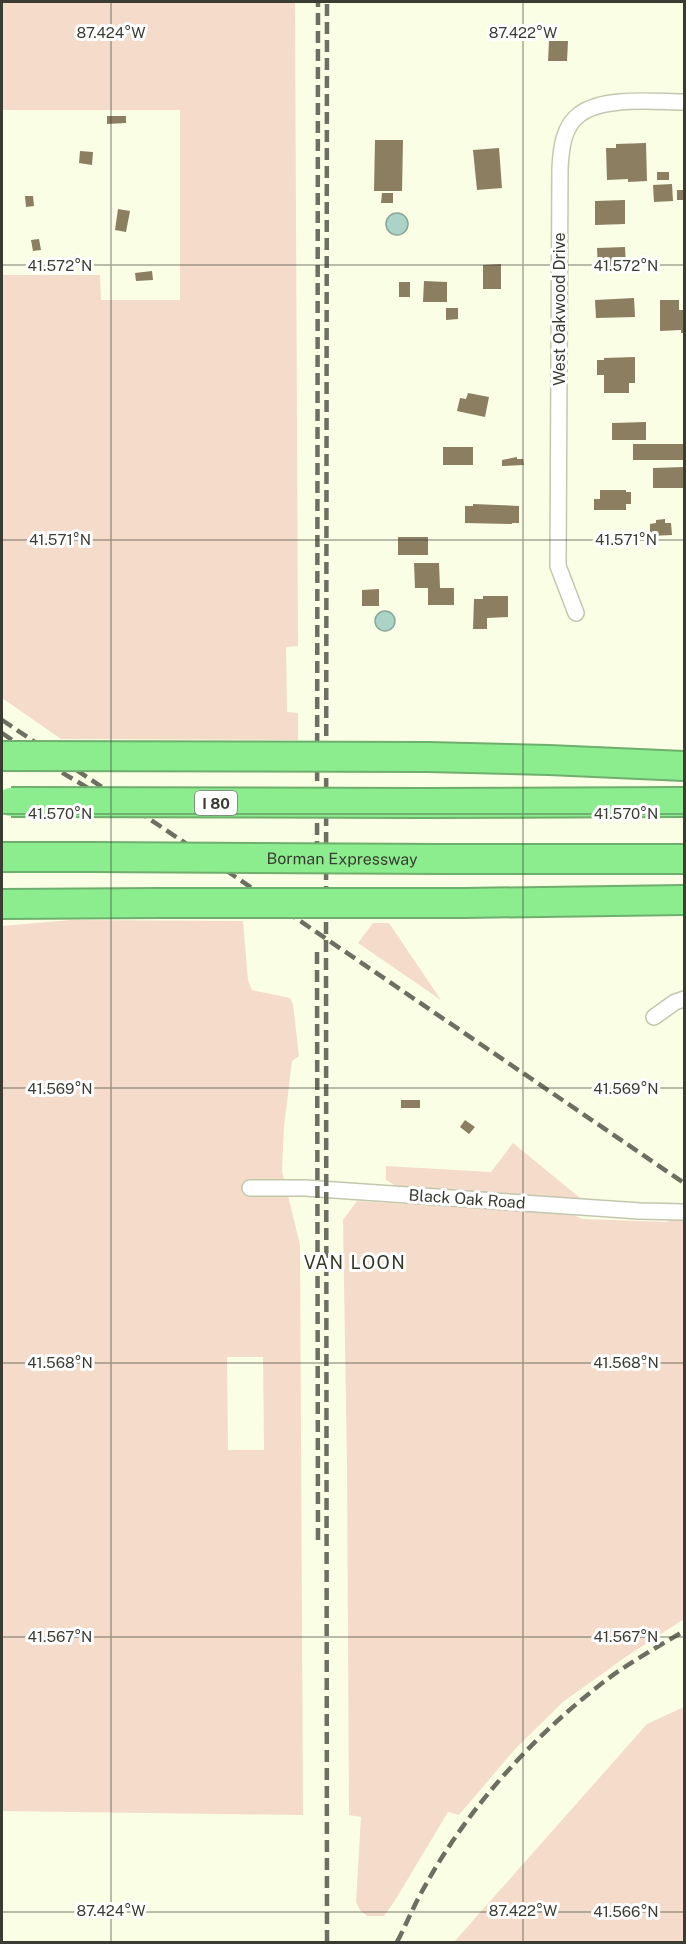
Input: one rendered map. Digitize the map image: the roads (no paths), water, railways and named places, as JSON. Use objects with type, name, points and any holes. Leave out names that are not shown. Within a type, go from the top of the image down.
[{"type":"highway","points":[[2,756],[428,757],[684,766]]},
{"type":"highway","name":"I 80","points":[[6,802],[684,802]]},
{"type":"highway","name":"Borman Expressway","points":[[2,857],[684,859]]},
{"type":"highway","points":[[2,904],[684,900]]},
{"type":"street","name":"West Oakwood Drive","points":[[576,612],[558,566],[562,145],[569,126],[587,110],[615,103],[684,102]]},
{"type":"street","points":[[654,1017],[675,1002],[684,999]]},
{"type":"street","name":"Black Oak Road","points":[[250,1188],[305,1188],[684,1212]]},
{"type":"water","points":[[397,213],[405,216],[408,224],[405,232],[397,235],[389,232],[386,224],[389,216]]},
{"type":"water","points":[[385,611],[392,614],[395,621],[392,628],[385,631],[378,628],[375,621],[378,614]]},
{"type":"railway","points":[[317,871],[318,2]]},
{"type":"railway","points":[[327,2],[327,1942]]},
{"type":"railway","points":[[2,720],[684,1183]]},
{"type":"railway","points":[[2,733],[41,760],[98,794]]},
{"type":"railway","points":[[317,952],[318,1546]]},
{"type":"railway","points":[[397,1942],[419,1897],[454,1838],[520,1758],[544,1733],[606,1680],[684,1631]]},
{"type":"district","name":"VAN LOON","points":[[355,1262]]}]
